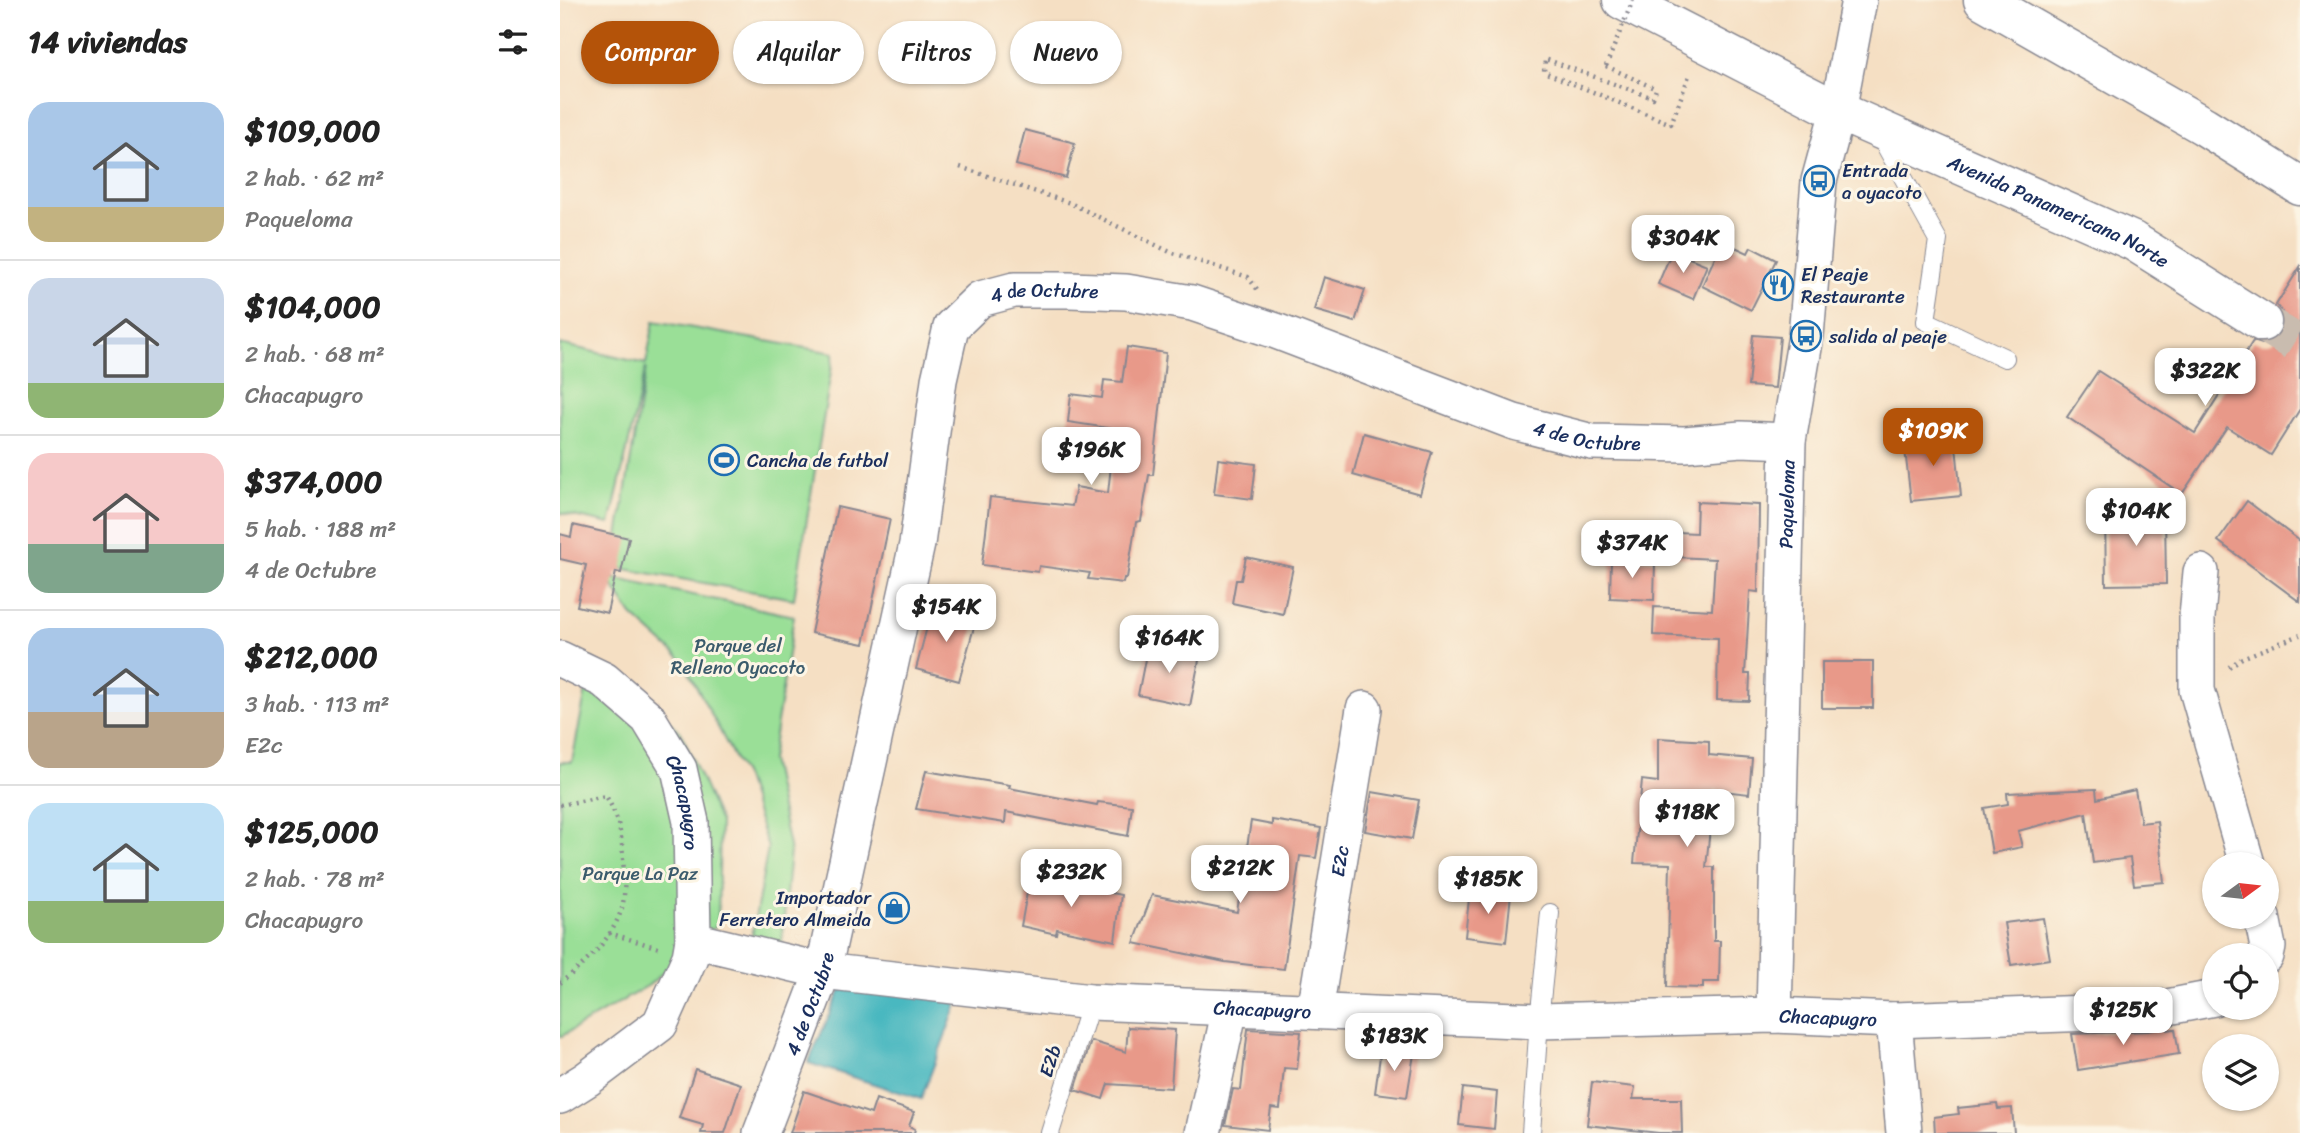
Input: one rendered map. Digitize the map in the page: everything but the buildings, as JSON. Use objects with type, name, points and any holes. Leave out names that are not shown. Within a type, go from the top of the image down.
[{"type":"highway","name":"Avenida Panamericana Norte","points":[[1622,0],[1838,110],[2133,241],[2262,322]]},
{"type":"highway","points":[[1983,0],[2204,126],[2300,186]]},
{"type":"street","name":"Paqueloma","points":[[1774,1016],[1788,441],[1806,335],[1819,181],[1838,110],[1859,0]]},
{"type":"street","name":"4 de Octubre","points":[[761,1133],[823,971],[917,544],[939,380],[951,327],[980,299],[1014,290],[1126,292],[1192,303],[1276,331],[1514,422],[1592,442],[1685,444],[1741,439],[1788,441]]},
{"type":"street","points":[[2201,572],[2197,617],[2197,690],[2244,852]]},
{"type":"street","name":"Chacapugro","points":[[560,659],[604,680],[648,718],[678,769],[691,822],[691,948],[823,971],[1091,1002],[1539,1021],[1774,1016],[1894,1020],[2147,1011],[2202,1000]]},
{"type":"street","name":"E2c","points":[[1315,1011],[1364,709]]},
{"type":"street","points":[[560,1096],[660,1024],[691,948]]},
{"type":"street","points":[[1203,1133],[1230,1008]]},
{"type":"street","points":[[1894,1020],[1903,1133]]},
{"type":"lane","points":[[1874,125],[1938,240],[1926,321],[2005,358]]},
{"type":"lane","points":[[1531,1133],[1550,913]]},
{"type":"lane","name":"E2b","points":[[1050,1133],[1091,1002]]},
{"type":"path","points":[[1633,0],[1606,66],[1656,89],[1653,98],[1545,59],[1544,72],[1671,124],[1702,41]]},
{"type":"path","points":[[960,167],[1070,203],[1170,252],[1248,277],[1258,290],[1243,320]]},
{"type":"path","points":[[2197,690],[2242,658],[2300,635]]},
{"type":"path","points":[[560,805],[606,796],[615,812],[621,835],[624,885],[622,908],[609,933],[593,956],[560,983]]},
{"type":"path","points":[[609,933],[691,948]]},
{"type":"green space","name":"Cancha de futbol","points":[[654,321],[834,353],[794,599],[613,567],[646,367],[610,524],[560,513],[560,344],[646,364]]},
{"type":"green space","name":"Parque del Relleno Oyacoto","points":[[607,577],[794,616],[771,760],[790,851],[780,961],[749,951],[768,848],[745,778],[683,661],[632,615]]},
{"type":"green space","name":"Parque La Paz","points":[[592,659],[681,732],[720,822],[718,924],[649,985],[560,1037],[560,762],[572,762]]},
{"type":"water","points":[[860,980],[961,994],[921,1099],[808,1063],[840,991]]},
{"type":"tunnel","points":[[2262,322],[2300,345]]},
{"type":"place","name":"Entrada a oyacoto","points":[[1819,181]]},
{"type":"place","name":"El Peaje Restaurante","points":[[1778,285]]},
{"type":"place","name":"salida al peaje","points":[[1806,336]]},
{"type":"place","name":"Cancha de futbol","points":[[724,460]]},
{"type":"place","name":"Importador Ferretero Almeida","points":[[894,908]]}]
